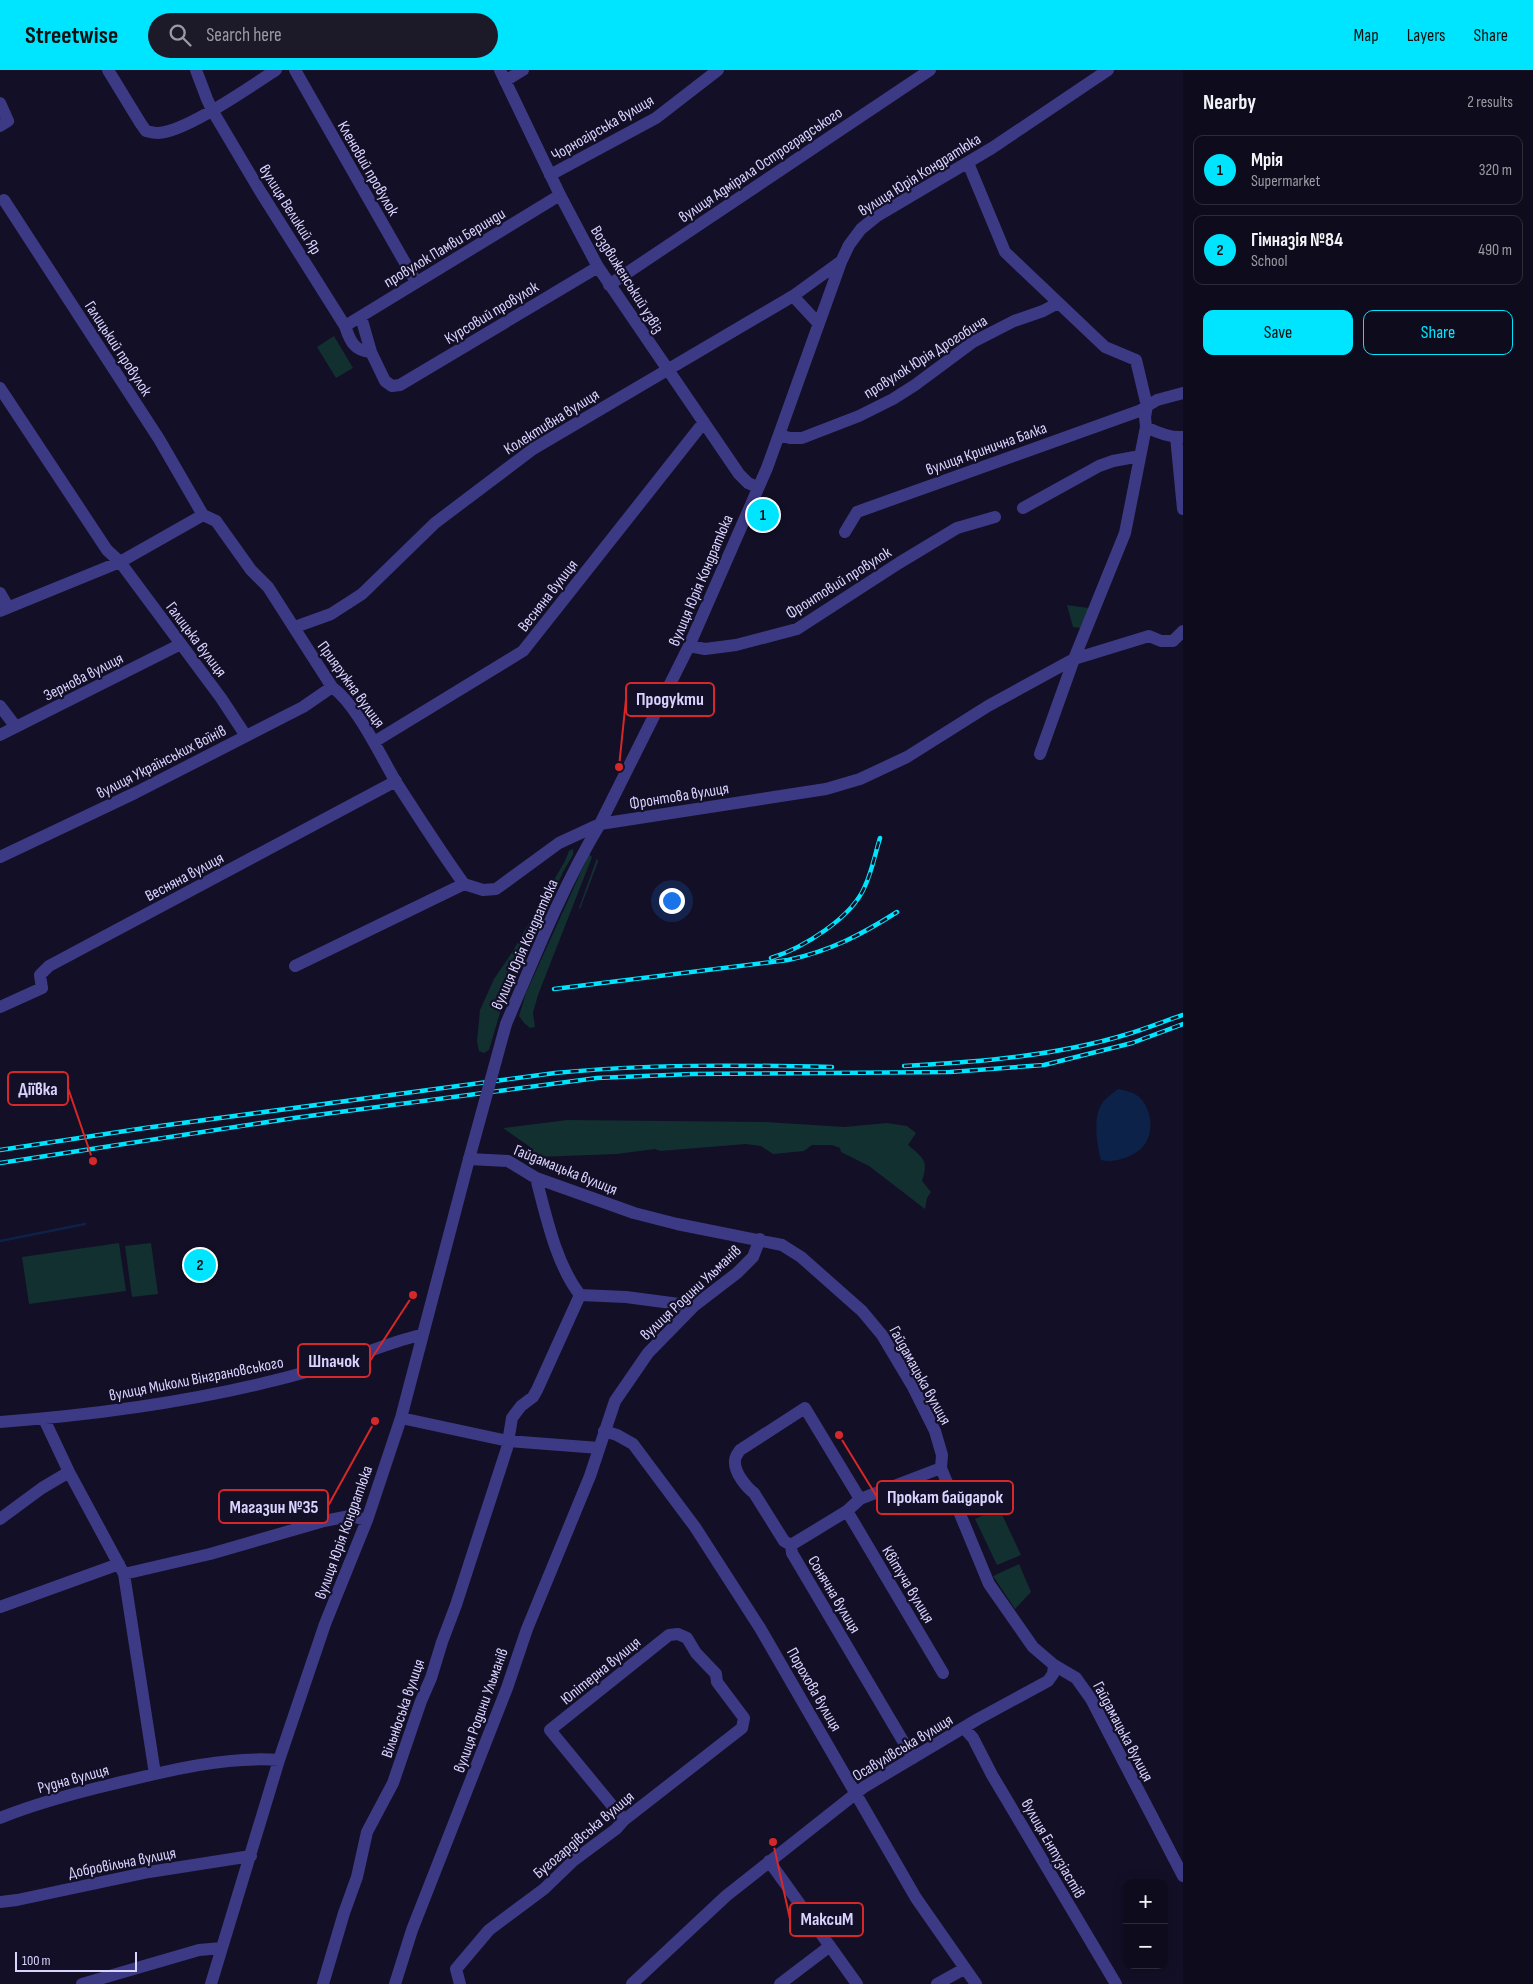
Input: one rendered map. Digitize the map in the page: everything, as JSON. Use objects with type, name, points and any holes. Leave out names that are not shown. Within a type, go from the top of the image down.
[{"type":"street","points":[[108,70],[146,131],[158,133],[178,128],[212,110],[276,70]]},
{"type":"street","name":"вулиця Великий Яр","points":[[196,70],[206,100],[265,200],[345,326],[354,346],[363,351],[371,352]]},
{"type":"street","name":"Кленовий провулок","points":[[294,70],[416,282]]},
{"type":"street","points":[[502,76],[523,70]]},
{"type":"street","name":"Чорногірська вулиця","points":[[550,175],[602,149],[656,118],[718,70]]},
{"type":"street","name":"вулиця Адмірала Остроградського","points":[[609,285],[930,70]]},
{"type":"street","name":"вулиця Юрія Кондратюка","points":[[211,1984],[279,1760],[326,1624],[367,1520],[401,1418],[421,1335],[506,1024],[545,932],[584,851],[600,824],[689,646],[779,435],[841,262],[849,245],[861,229],[877,216],[992,148],[1108,70]]},
{"type":"street","name":"Воздвиженський узвіз","points":[[502,76],[550,175],[609,285],[739,474],[748,483],[757,487]]},
{"type":"street","points":[[0,103],[8,121],[1,125]]},
{"type":"street","points":[[968,163],[1005,252],[1105,347],[1136,360],[1147,406],[1146,427],[1124,533],[1074,659],[1040,754]]},
{"type":"street","name":"провулок Памви Беринди","points":[[345,326],[477,247],[560,194]]},
{"type":"street","name":"Галицький провулок","points":[[4,200],[159,439],[203,515]]},
{"type":"street","name":"Колективна вулиця","points":[[295,627],[331,614],[362,594],[435,523],[533,449],[572,424],[668,371],[793,296],[841,262]]},
{"type":"street","name":"Курсовий провулок","points":[[371,352],[385,381],[392,386],[400,384],[598,267]]},
{"type":"street","points":[[793,296],[818,323]]},
{"type":"street","name":"провулок Юрія Дрогобича","points":[[779,435],[790,438],[802,438],[859,416],[893,399],[973,342],[1014,321],[1044,311],[1058,303]]},
{"type":"street","points":[[361,317],[371,352]]},
{"type":"street","name":"Галицька вулиця","points":[[0,388],[107,550],[120,562],[221,698],[246,736]]},
{"type":"street","name":"вулиця Кринична Балка","points":[[845,532],[857,512],[1139,411],[1157,400],[1183,392]]},
{"type":"street","name":"Весняна вулиця","points":[[374,742],[524,651],[704,422]]},
{"type":"street","points":[[1146,427],[1158,433],[1179,437],[1183,509]]},
{"type":"street","points":[[1023,508],[1099,466],[1113,461],[1140,456]]},
{"type":"street","points":[[0,593],[4,609],[120,562],[203,515]]},
{"type":"street","name":"Прияружна вулиця","points":[[203,515],[216,521],[251,570],[268,587],[332,687],[342,694],[374,742],[396,781],[464,884]]},
{"type":"street","name":"Фронтовий провулок","points":[[689,646],[705,649],[736,645],[797,629],[957,528],[995,518]]},
{"type":"street","name":"Фронтова вулиця","points":[[464,884],[483,890],[496,889],[559,844],[600,824],[826,789],[860,779],[907,757],[988,706],[1074,659],[1149,636],[1161,641],[1173,642],[1183,631]]},
{"type":"street","name":"Зернова вулиця","points":[[0,735],[181,644]]},
{"type":"street","name":"вулиця Українських Воїнів","points":[[0,857],[136,793],[303,707],[332,687]]},
{"type":"street","points":[[0,706],[16,727]]},
{"type":"street","name":"Весняна вулиця","points":[[0,1006],[42,988],[40,975],[49,966],[396,781]]},
{"type":"street","points":[[295,966],[464,884]]},
{"type":"street","name":"Гайдамацька вулиця","points":[[469,1159],[508,1161],[536,1178],[634,1213],[677,1224],[760,1239],[782,1245],[801,1257],[862,1311],[882,1335],[913,1387],[935,1431],[942,1455],[941,1468],[989,1584],[1033,1647],[1054,1665],[1076,1678],[1091,1699],[1183,1876]]},
{"type":"street","points":[[536,1178],[551,1233],[571,1284],[580,1295],[626,1297],[694,1306]]},
{"type":"street","name":"вулиця Родини Ульманів","points":[[395,1984],[412,1930],[500,1707],[527,1629],[590,1476],[615,1401],[648,1353],[694,1306],[736,1274],[753,1257],[760,1239]]},
{"type":"street","name":"Вільнюська вулиця","points":[[323,1984],[357,1877],[367,1832],[393,1783],[421,1701],[432,1678],[442,1642],[456,1605],[507,1448],[512,1418],[521,1406],[533,1397],[537,1390],[580,1295]]},
{"type":"street","name":"вулиця Миколи Вінграновського","points":[[0,1422],[44,1419],[142,1406],[267,1381],[318,1369],[399,1340],[421,1335]]},
{"type":"street","name":"Сонячна вулиця","points":[[860,1498],[806,1408],[740,1450],[734,1458],[735,1466],[747,1488],[754,1493],[784,1540],[791,1545],[792,1553],[913,1758]]},
{"type":"street","points":[[401,1418],[508,1440],[599,1448]]},
{"type":"street","points":[[44,1419],[69,1472],[121,1569],[155,1774]]},
{"type":"street","name":"Порохова вулиця","points":[[604,1431],[633,1444],[695,1527],[760,1628],[916,1898],[976,1984]]},
{"type":"street","points":[[791,1545],[848,1511],[860,1498],[941,1468]]},
{"type":"street","points":[[0,1519],[42,1488],[69,1472]]},
{"type":"street","name":"Квітуча вулиця","points":[[848,1511],[943,1673]]},
{"type":"street","points":[[0,1607],[42,1590],[105,1570],[210,1554],[324,1521],[350,1516],[367,1520]]},
{"type":"street","name":"Юпітерна вулиця","points":[[624,1820],[550,1730],[669,1635],[678,1634],[687,1638],[696,1654],[716,1674],[717,1682],[744,1718]]},
{"type":"street","name":"Осавулівська вулиця","points":[[632,1984],[726,1896],[856,1793],[978,1719],[1048,1681],[1053,1674],[1054,1665]]},
{"type":"street","name":"Бугогардівська вулиця","points":[[460,1984],[456,1969],[489,1930],[544,1889],[573,1861],[742,1728],[744,1718]]},
{"type":"street","name":"вулиця Ентузіастів","points":[[964,1728],[972,1738],[1116,1984]]},
{"type":"street","name":"Рудна вулиця","points":[[0,1818],[27,1807],[155,1774],[218,1764],[263,1759],[279,1760]]},
{"type":"street","name":"Добровільна вулиця","points":[[0,1902],[18,1900],[149,1872],[251,1856]]},
{"type":"street","points":[[769,1861],[857,1984]]},
{"type":"street","points":[[780,1984],[830,1946]]},
{"type":"street","points":[[82,1984],[199,1950],[222,1948]]},
{"type":"street","points":[[937,1984],[964,1969]]},
{"type":"green space","points":[[334,336],[353,368],[336,378],[317,347]]},
{"type":"green space","points":[[1067,605],[1089,608],[1081,628],[1073,627]]},
{"type":"green space","points":[[573,849],[573,855],[564,870],[504,999],[489,1050],[484,1053],[479,1051],[477,1041],[480,1010],[494,979],[513,951],[569,851]]},
{"type":"green space","points":[[589,854],[592,857],[538,995],[533,1013],[535,1027],[530,1028],[519,1016],[526,993]]},
{"type":"green space","points":[[597,858],[598,862],[580,909],[579,908]]},
{"type":"green space","points":[[567,1120],[766,1122],[844,1127],[887,1123],[907,1126],[916,1133],[908,1145],[918,1153],[925,1164],[922,1181],[931,1192],[927,1198],[925,1209],[869,1166],[841,1152],[840,1148],[832,1145],[812,1145],[804,1151],[773,1154],[761,1146],[746,1144],[660,1151],[655,1149],[617,1154],[536,1157],[530,1147],[503,1128]]},
{"type":"green space","points":[[119,1243],[126,1291],[29,1304],[22,1257]]},
{"type":"green space","points":[[151,1243],[158,1294],[132,1297],[125,1246]]},
{"type":"green space","points":[[999,1508],[1021,1555],[997,1565],[975,1519]]},
{"type":"green space","points":[[1019,1564],[1031,1592],[1015,1609],[993,1576]]},
{"type":"water","points":[[1118,1089],[1133,1093],[1144,1102],[1150,1116],[1150,1130],[1145,1144],[1137,1152],[1119,1160],[1101,1160],[1097,1139],[1097,1115],[1103,1102]]},
{"type":"waterway","points":[[0,1241],[85,1224]]},
{"type":"railway","points":[[771,958],[797,947],[825,930],[838,920],[859,898],[872,868],[880,838]]},
{"type":"railway","points":[[554,989],[788,960],[818,952],[845,941],[897,912]]},
{"type":"railway","points":[[904,1066],[989,1060],[1073,1048],[1128,1034],[1183,1015]]},
{"type":"railway","points":[[0,1163],[294,1118],[597,1078],[692,1074],[950,1072],[1044,1065],[1132,1043],[1183,1024]]},
{"type":"railway","points":[[0,1150],[145,1128],[555,1073],[658,1067],[832,1067]]},
{"type":"place","name":"Мрія","points":[[763,515]]},
{"type":"place","name":"Продукти","points":[[619,767]]},
{"type":"place","name":"Діївка","points":[[93,1161]]},
{"type":"place","name":"Гімназія №84","points":[[200,1265]]},
{"type":"place","name":"Шпачок","points":[[413,1295]]},
{"type":"place","name":"Магазин №35","points":[[375,1421]]},
{"type":"place","name":"Прокат байдарок","points":[[839,1435]]},
{"type":"place","name":"МаксиМ","points":[[773,1842]]}]
